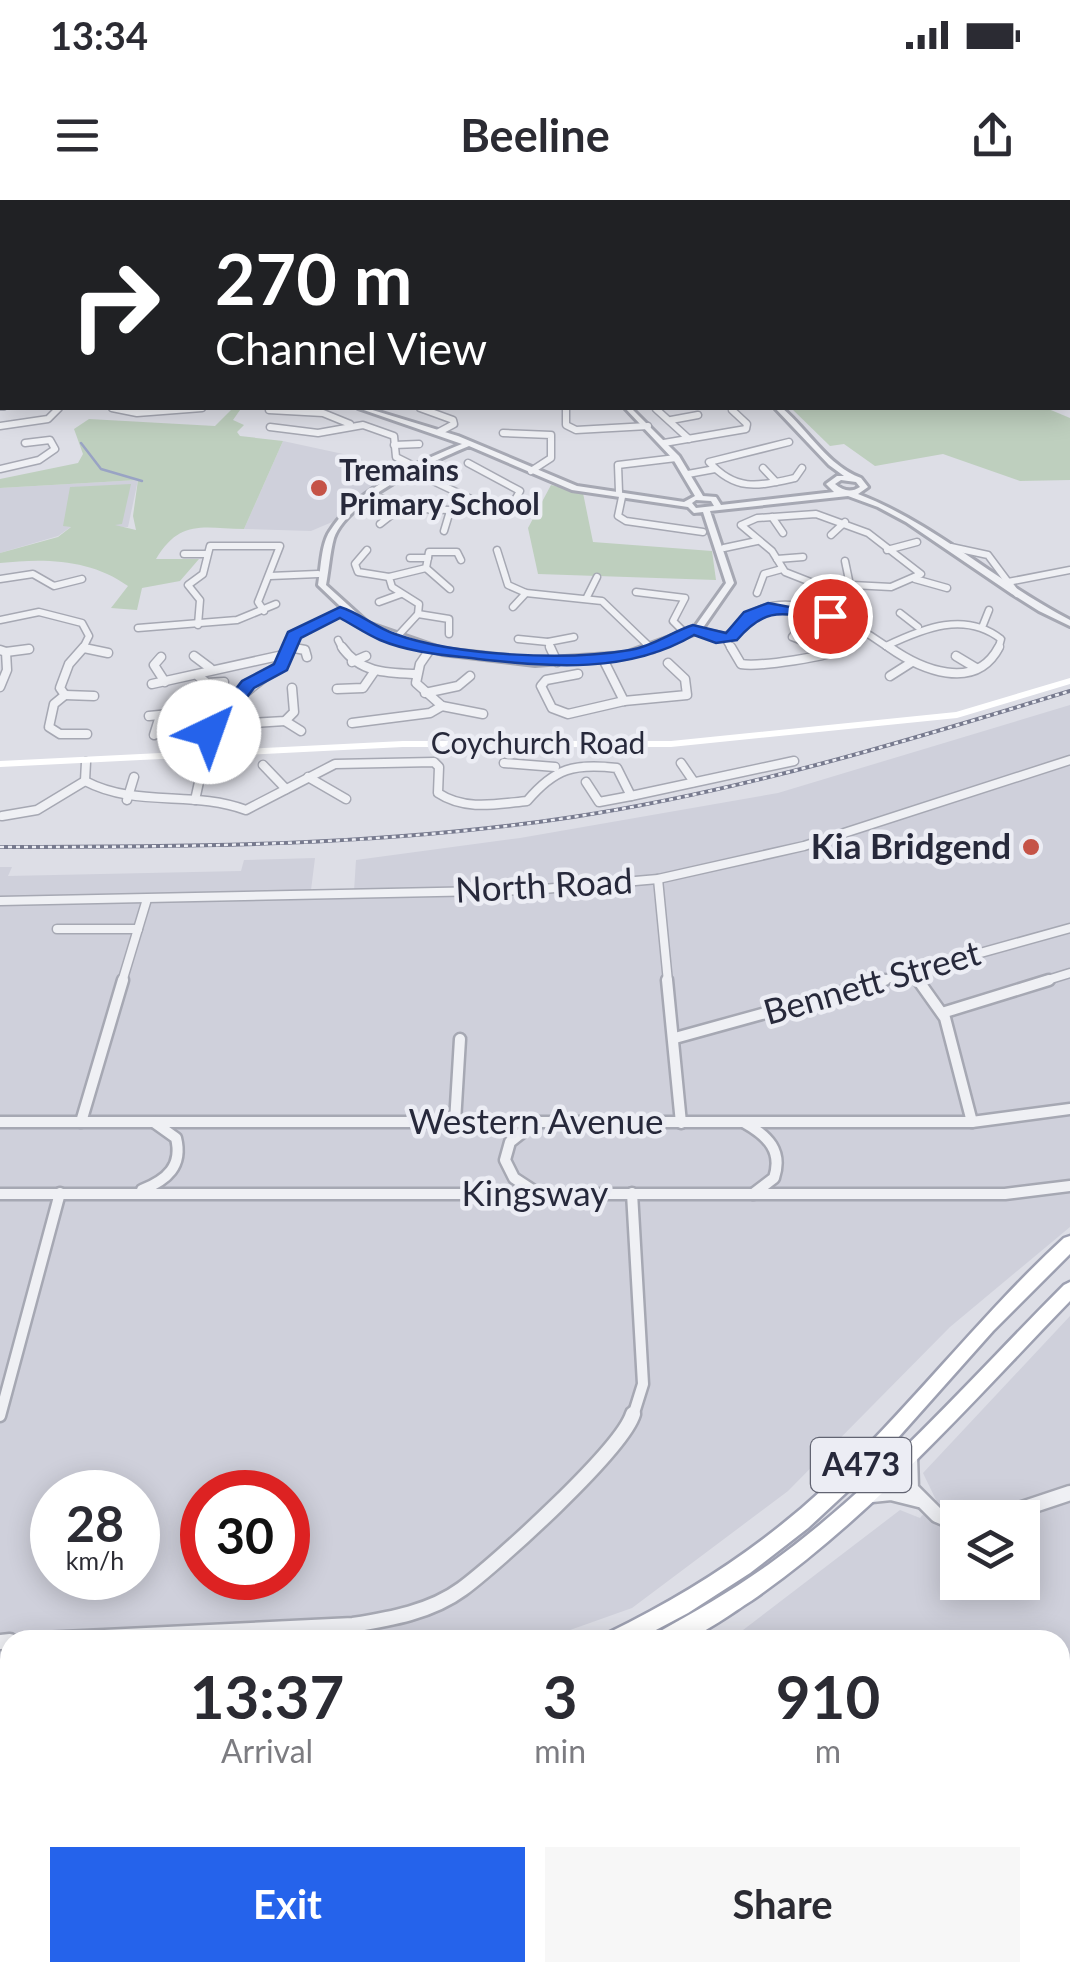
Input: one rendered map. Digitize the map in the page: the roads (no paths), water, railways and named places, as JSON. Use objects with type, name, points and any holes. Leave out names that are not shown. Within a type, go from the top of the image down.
[{"type":"main road","name":"Coychurch Road","points":[[0,764],[404,744],[671,744],[957,715],[1070,681]]},
{"type":"main road","name":"A473","points":[[634,1630],[727,1580],[783,1537],[854,1473],[977,1334],[1070,1243]]},
{"type":"main road","name":"A473","points":[[680,1630],[786,1564],[863,1497],[1070,1290]]},
{"type":"street","points":[[31,410],[32,422]]},
{"type":"street","points":[[0,426],[48,419],[57,410]]},
{"type":"street","points":[[122,410],[176,410]]},
{"type":"street","points":[[307,410],[342,417],[350,424]]},
{"type":"street","points":[[368,410],[440,432],[574,488],[618,492],[708,512],[846,493],[864,486]]},
{"type":"street","points":[[426,410],[454,420],[440,432]]},
{"type":"street","points":[[566,410],[566,425],[576,430],[648,426]]},
{"type":"street","points":[[630,410],[676,458],[700,498]]},
{"type":"street","points":[[661,410],[689,439]]},
{"type":"street","points":[[780,410],[811,436],[832,465],[864,486],[880,505]]},
{"type":"street","points":[[664,443],[746,429],[747,424],[731,411]]},
{"type":"street","points":[[671,420],[698,415]]},
{"type":"street","points":[[48,419],[57,423]]},
{"type":"street","points":[[270,426],[318,433],[350,424],[387,432],[394,436],[396,456],[416,466]]},
{"type":"street","points":[[503,432],[522,437],[546,433],[552,439],[552,458],[531,470]]},
{"type":"street","points":[[0,469],[48,455],[54,449],[53,442],[25,444]]},
{"type":"street","points":[[394,445],[418,444]]},
{"type":"street","points":[[468,444],[416,466],[369,495],[324,544],[318,574],[323,590],[340,612],[394,639],[430,648],[557,662],[604,661],[653,650],[689,632],[715,611],[726,591],[730,580],[724,548],[708,512]]},
{"type":"street","points":[[791,444],[713,458],[709,462],[731,486],[776,482],[799,476],[802,468]]},
{"type":"street","points":[[48,455],[59,458]]},
{"type":"street","points":[[676,458],[618,466],[618,516],[626,521],[703,532]]},
{"type":"street","points":[[468,463],[520,491],[502,524]]},
{"type":"street","points":[[830,483],[832,465]]},
{"type":"street","points":[[763,468],[776,482]]},
{"type":"street","points":[[688,474],[715,470]]},
{"type":"street","points":[[688,506],[700,498],[790,496],[852,478]]},
{"type":"street","points":[[431,480],[474,500],[473,509]]},
{"type":"street","points":[[830,483],[880,505],[951,547],[1018,595],[1070,623]]},
{"type":"street","points":[[369,495],[404,505],[450,511],[508,512]]},
{"type":"street","points":[[713,499],[718,508]]},
{"type":"street","points":[[787,500],[798,515]]},
{"type":"street","points":[[380,524],[404,505]]},
{"type":"street","points":[[444,531],[450,511]]},
{"type":"street","points":[[916,579],[920,570],[846,522],[798,515],[750,518],[741,525],[782,569],[813,583],[892,587],[916,579],[947,588]]},
{"type":"street","points":[[772,517],[783,533]]},
{"type":"street","points":[[831,535],[846,522]]},
{"type":"street","points":[[724,548],[757,541]]},
{"type":"street","points":[[886,550],[917,542]]},
{"type":"street","points":[[176,588],[203,574],[210,546],[280,546],[258,602],[264,610]]},
{"type":"street","points":[[951,547],[988,556],[1018,595]]},
{"type":"street","points":[[367,550],[354,564],[358,572],[388,577],[426,568]]},
{"type":"street","points":[[497,550],[508,585],[526,593],[587,597],[616,610],[653,650]]},
{"type":"street","points":[[426,568],[429,552],[457,552],[461,560]]},
{"type":"street","points":[[184,554],[206,554]]},
{"type":"street","points":[[410,558],[428,558]]},
{"type":"street","points":[[777,560],[804,558]]},
{"type":"street","points":[[845,561],[850,584]]},
{"type":"street","points":[[426,568],[450,589]]},
{"type":"street","points":[[757,593],[764,574],[782,569]]},
{"type":"street","points":[[1008,582],[1070,570]]},
{"type":"street","points":[[0,579],[33,574],[54,586],[82,580]]},
{"type":"street","points":[[270,576],[318,574]]},
{"type":"street","points":[[388,577],[401,594],[419,604],[418,614],[394,639]]},
{"type":"street","points":[[587,597],[597,577]]},
{"type":"street","points":[[188,585],[200,600],[198,625]]},
{"type":"street","points":[[636,592],[685,598],[673,621],[689,632],[725,638],[737,634],[760,610],[813,612],[866,632],[886,646],[912,662],[944,674],[976,668],[994,657],[1000,646],[998,633],[983,625],[918,627],[886,646]]},
{"type":"street","points":[[513,606],[526,593]]},
{"type":"street","points":[[379,602],[401,594]]},
{"type":"street","points":[[840,620],[848,603]]},
{"type":"street","points":[[138,628],[237,620],[276,604]]},
{"type":"street","points":[[1,619],[40,612],[82,624],[89,636],[64,674],[60,688],[65,695]]},
{"type":"street","points":[[148,716],[208,714],[230,708],[248,685],[281,667],[284,651],[302,629],[340,612]]},
{"type":"street","points":[[802,641],[792,638],[813,612]]},
{"type":"street","points":[[983,625],[991,613]]},
{"type":"street","points":[[418,614],[449,619],[449,634]]},
{"type":"street","points":[[900,616],[918,627]]},
{"type":"street","points":[[725,638],[740,664],[762,668],[794,658],[834,656],[866,632]]},
{"type":"street","points":[[518,639],[548,642],[574,637]]},
{"type":"street","points":[[338,640],[352,662],[374,672],[416,674]]},
{"type":"street","points":[[548,642],[557,662]]},
{"type":"street","points":[[84,648],[108,654]]},
{"type":"street","points":[[416,674],[430,648]]},
{"type":"street","points":[[0,687],[8,670],[3,651],[29,649]]},
{"type":"street","points":[[152,684],[198,676],[236,660],[284,651],[305,650],[307,656]]},
{"type":"street","points":[[956,655],[976,668]]},
{"type":"street","points":[[194,656],[210,668]]},
{"type":"street","points":[[352,662],[366,656]]},
{"type":"street","points":[[161,657],[154,665],[165,682]]},
{"type":"street","points":[[236,660],[237,672]]},
{"type":"street","points":[[604,661],[624,700]]},
{"type":"street","points":[[889,677],[912,662]]},
{"type":"street","points":[[578,674],[546,680],[541,686],[552,708],[568,714],[624,700],[686,696],[685,679],[668,663]]},
{"type":"street","points":[[337,689],[364,688],[374,672]]},
{"type":"street","points":[[416,674],[425,693],[442,706],[483,714]]},
{"type":"street","points":[[198,676],[207,683],[224,682]]},
{"type":"street","points":[[425,693],[458,686],[470,676]]},
{"type":"street","points":[[285,721],[294,712],[292,688]]},
{"type":"street","points":[[87,734],[60,734],[49,727],[54,704],[65,695],[94,696]]},
{"type":"street","points":[[352,723],[430,714],[442,706]]},
{"type":"street","points":[[230,708],[252,723],[285,721],[301,730]]},
{"type":"street","points":[[208,714],[209,732]]},
{"type":"street","points":[[154,735],[160,716]]},
{"type":"street","points":[[586,782],[599,802],[794,760]]},
{"type":"street","name":"North Road","points":[[0,901],[532,890],[658,879],[804,846],[1070,760]]},
{"type":"street","points":[[86,762],[86,781]]},
{"type":"street","points":[[2,816],[42,812],[65,790],[86,781],[127,800],[225,799],[246,810],[335,764],[434,762],[439,767],[438,793],[446,800],[527,801],[555,767]]},
{"type":"street","points":[[504,762],[617,768],[631,796]]},
{"type":"street","points":[[262,764],[286,789]]},
{"type":"street","points":[[680,764],[694,782]]},
{"type":"street","points":[[127,800],[134,777]]},
{"type":"street","points":[[308,777],[346,799]]},
{"type":"street","points":[[195,800],[196,779]]},
{"type":"street","points":[[658,879],[681,1123]]},
{"type":"street","points":[[81,1122],[146,899]]},
{"type":"street","name":"Bennett Street","points":[[675,1038],[1070,928]]},
{"type":"street","points":[[57,929],[138,930]]},
{"type":"street","points":[[914,972],[942,1013],[972,1122]]},
{"type":"street","points":[[942,1013],[1070,973]]},
{"type":"street","points":[[455,1122],[460,1039]]},
{"type":"street","name":"Western Avenue","points":[[0,1122],[972,1122],[1070,1109]]},
{"type":"street","points":[[130,1194],[164,1179],[180,1158],[176,1138],[154,1122]]},
{"type":"street","points":[[535,1122],[510,1142],[505,1160],[514,1178],[538,1193]]},
{"type":"street","points":[[744,1122],[771,1141],[778,1156],[774,1178],[753,1194]]},
{"type":"street","name":"Kingsway","points":[[0,1194],[1020,1193],[1070,1186]]},
{"type":"street","points":[[249,1630],[353,1625],[402,1618],[460,1591],[491,1566],[618,1437],[638,1407],[643,1384],[632,1193]]},
{"type":"street","points":[[0,1417],[60,1194]]},
{"type":"street","points":[[910,1449],[908,1478],[920,1500],[940,1517]]},
{"type":"street","points":[[863,1497],[890,1493],[920,1500]]},
{"type":"street","points":[[1040,1503],[1070,1493]]},
{"type":"waterway","points":[[81,443],[101,469],[142,481]]},
{"type":"railway","points":[[0,847],[359,839],[573,817],[762,779],[1070,691]]},
{"type":"place","name":"Tremains Primary School","points":[[319,488]]},
{"type":"place","name":"Kia Bridgend","points":[[1031,847]]}]
